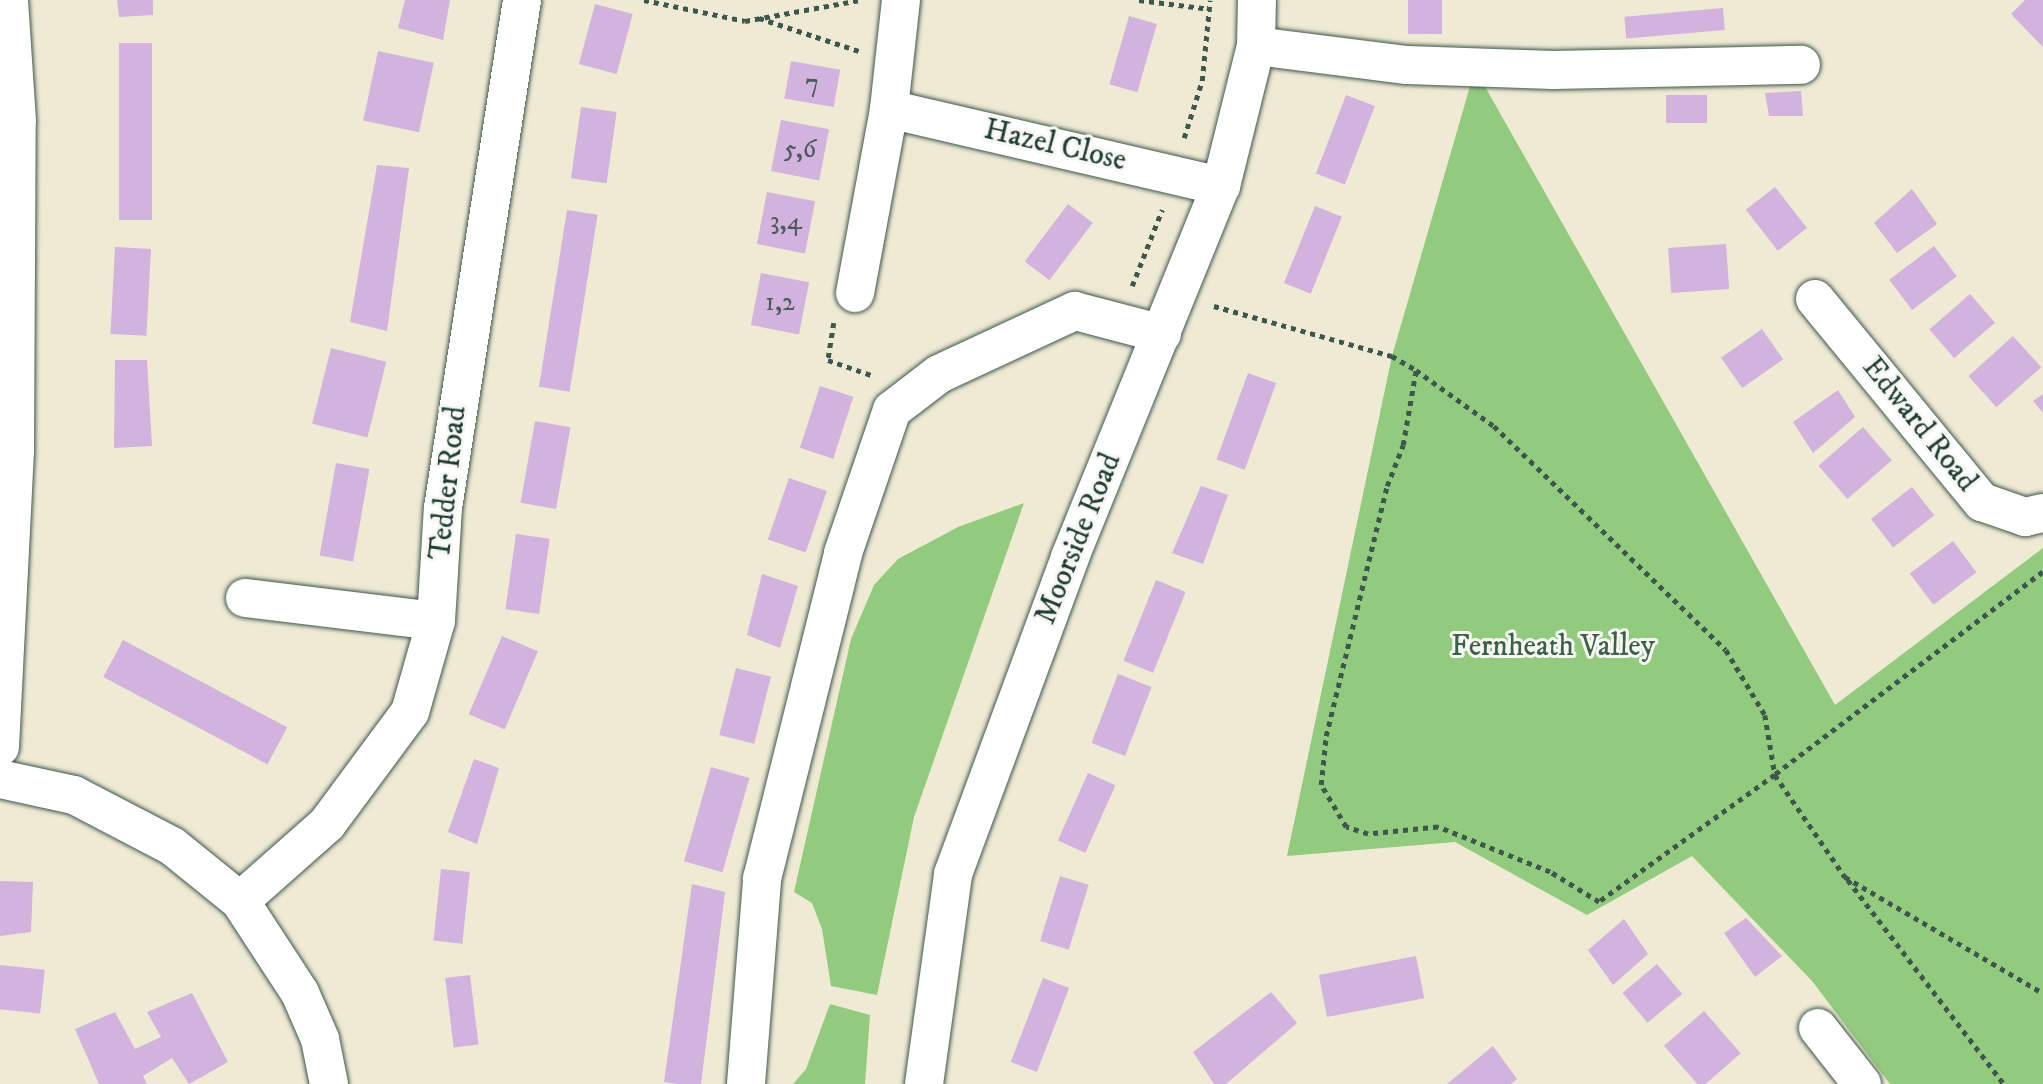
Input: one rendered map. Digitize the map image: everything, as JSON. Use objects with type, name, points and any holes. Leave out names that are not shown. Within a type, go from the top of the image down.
[{"type":"street","points":[[0,747],[16,436],[17,121],[9,0]]},
{"type":"street","name":"Tedder Road","points":[[240,901],[327,824],[369,774],[410,712],[436,621],[447,481],[522,0]]},
{"type":"street","points":[[855,293],[889,109],[901,0]]},
{"type":"street","points":[[1256,20],[1407,65],[1553,71],[1801,65]]},
{"type":"street","name":"Moorside Road","points":[[924,1084],[953,874],[1070,557],[1179,296],[1221,186],[1256,20]]},
{"type":"street","name":"Hazel Close","points":[[889,109],[1221,186]]},
{"type":"street","name":"Edward Road","points":[[1815,299],[1982,502],[2025,517],[2043,513]]},
{"type":"street","points":[[746,1084],[762,879],[843,553],[892,410],[939,373],[1075,311],[1162,334]]},
{"type":"street","points":[[245,598],[436,621]]},
{"type":"street","points":[[0,779],[74,795],[172,846],[240,901],[300,993],[320,1039],[330,1084]]},
{"type":"street","points":[[1818,1028],[1862,1084]]},
{"type":"path","points":[[644,0],[745,21],[861,0]]},
{"type":"path","points":[[1139,0],[1256,20]]},
{"type":"path","points":[[1179,296],[1392,356],[1494,426],[1726,650],[1765,715],[1775,775],[1845,877],[2004,1084]]},
{"type":"path","points":[[1416,370],[1404,445],[1387,486],[1321,760],[1321,785],[1346,827],[1368,834],[1438,827],[1550,872],[1599,902],[1775,775],[2043,572]]},
{"type":"path","points":[[1845,877],[2043,993]]},
{"type":"green space","name":"Fernheath Valley","points":[[1475,69],[1835,705],[2043,548],[2043,1084],[1890,1084],[1812,981],[1692,856],[1587,915],[1455,842],[1287,856],[1392,356]]},
{"type":"green space","points":[[1024,503],[914,817],[877,995],[831,986],[822,929],[812,903],[794,892],[851,639],[874,585],[898,559],[958,527]]},
{"type":"green space","points":[[830,1004],[870,1015],[865,1084],[793,1084],[806,1069]]},
{"type":"building","points":[[117,0],[153,0],[153,15],[119,17]]},
{"type":"building","points":[[405,0],[450,0],[443,40],[398,28]]},
{"type":"building","points":[[1408,0],[1442,0],[1442,34],[1408,34]]},
{"type":"building","points":[[2025,0],[2043,0],[2043,47],[2011,14]]},
{"type":"building","points":[[595,4],[633,14],[617,74],[579,64]]},
{"type":"building","points":[[1723,8],[1725,30],[1626,39],[1624,17]]},
{"type":"building","points":[[1129,16],[1157,24],[1137,92],[1109,84]]},
{"type":"building","points":[[119,43],[152,43],[152,220],[119,220]]},
{"type":"building","points":[[378,51],[434,63],[419,132],[363,120]]},
{"type":"building","points":[[791,61],[840,70],[834,107],[784,98]]},
{"type":"building","points":[[1801,91],[1803,116],[1769,116],[1765,93]]},
{"type":"building","points":[[1346,95],[1375,106],[1345,185],[1316,173]]},
{"type":"building","points":[[1666,95],[1707,95],[1707,123],[1666,123]]},
{"type":"building","points":[[581,107],[617,112],[607,183],[571,178]]},
{"type":"building","points":[[781,120],[829,129],[819,180],[771,171]]},
{"type":"building","points":[[377,165],[409,168],[387,331],[350,322]]},
{"type":"building","points":[[1775,187],[1807,228],[1778,251],[1746,210]]},
{"type":"building","points":[[1912,189],[1937,224],[1897,253],[1874,223]]},
{"type":"building","points":[[767,192],[815,201],[805,253],[757,244]]},
{"type":"building","points":[[1068,204],[1093,223],[1049,280],[1025,262]]},
{"type":"building","points":[[1315,206],[1342,217],[1311,294],[1284,283]]},
{"type":"building","points":[[567,210],[598,215],[570,392],[539,387]]},
{"type":"building","points":[[1726,244],[1729,289],[1671,293],[1668,248]]},
{"type":"building","points":[[1934,246],[1957,276],[1912,310],[1889,280]]},
{"type":"building","points":[[115,247],[151,249],[146,336],[110,334]]},
{"type":"building","points":[[761,273],[809,282],[799,334],[751,325]]},
{"type":"building","points":[[1970,294],[1995,323],[1954,358],[1929,329]]},
{"type":"building","points":[[1762,329],[1783,359],[1742,388],[1721,358]]},
{"type":"building","points":[[2013,336],[2041,367],[1997,407],[1968,376]]},
{"type":"building","points":[[331,348],[386,362],[367,437],[312,424]]},
{"type":"building","points":[[115,360],[147,360],[152,446],[114,448]]},
{"type":"building","points":[[1248,373],[1276,383],[1245,470],[1217,459]]},
{"type":"building","points":[[820,386],[853,397],[833,459],[800,448]]},
{"type":"building","points":[[1838,390],[1855,417],[1813,453],[1793,422]]},
{"type":"building","points":[[2043,394],[2043,413],[2033,401]]},
{"type":"building","points":[[535,421],[570,427],[556,509],[521,503]]},
{"type":"building","points":[[1863,427],[1892,460],[1847,499],[1818,466]]},
{"type":"building","points":[[336,463],[369,469],[353,561],[320,556]]},
{"type":"building","points":[[789,478],[827,491],[806,552],[768,539]]},
{"type":"building","points":[[1201,486],[1228,495],[1203,564],[1172,553]]},
{"type":"building","points":[[1912,487],[1934,515],[1893,547],[1871,519]]},
{"type":"building","points":[[516,534],[550,539],[539,614],[505,609]]},
{"type":"building","points":[[1953,541],[1976,572],[1933,605],[1910,573]]},
{"type":"building","points":[[762,574],[798,586],[780,648],[747,635]]},
{"type":"building","points":[[1156,580],[1186,592],[1153,673],[1123,661]]},
{"type":"building","points":[[502,636],[538,651],[505,729],[469,714]]},
{"type":"building","points":[[123,640],[287,727],[268,764],[103,677]]},
{"type":"building","points":[[736,668],[771,677],[754,744],[719,735]]},
{"type":"building","points":[[1118,674],[1152,687],[1125,756],[1091,743]]},
{"type":"building","points":[[474,759],[499,768],[477,844],[448,832]]},
{"type":"building","points":[[711,767],[749,778],[722,872],[684,861]]},
{"type":"building","points":[[1088,773],[1115,785],[1085,853],[1058,841]]},
{"type":"building","points":[[441,869],[470,872],[462,944],[433,941]]},
{"type":"building","points":[[1060,876],[1089,885],[1069,950],[1040,941]]},
{"type":"building","points":[[0,881],[33,882],[31,932],[0,936]]},
{"type":"building","points":[[692,884],[725,892],[701,1084],[678,1084],[664,1082]]},
{"type":"building","points":[[1746,918],[1782,956],[1755,977],[1724,933]]},
{"type":"building","points":[[1624,919],[1648,954],[1613,985],[1588,950]]},
{"type":"building","points":[[1416,956],[1424,998],[1327,1017],[1319,975]]},
{"type":"building","points":[[1657,964],[1682,994],[1648,1023],[1623,993]]},
{"type":"building","points":[[0,965],[45,970],[40,1013],[0,1009]]},
{"type":"building","points":[[470,975],[479,1044],[454,1048],[445,978]]},
{"type":"building","points":[[1043,978],[1069,988],[1037,1072],[1011,1062]]},
{"type":"building","points":[[1271,992],[1297,1023],[1226,1084],[1214,1084],[1193,1052]]},
{"type":"building","points":[[192,993],[228,1062],[189,1084],[172,1058],[143,1076],[147,1084],[99,1084],[75,1029],[115,1012],[135,1049],[161,1037],[147,1012]]},
{"type":"building","points":[[1704,1011],[1741,1053],[1705,1084],[1697,1084],[1664,1046]]},
{"type":"building","points":[[1493,1046],[1517,1079],[1511,1084],[1447,1084]]}]
